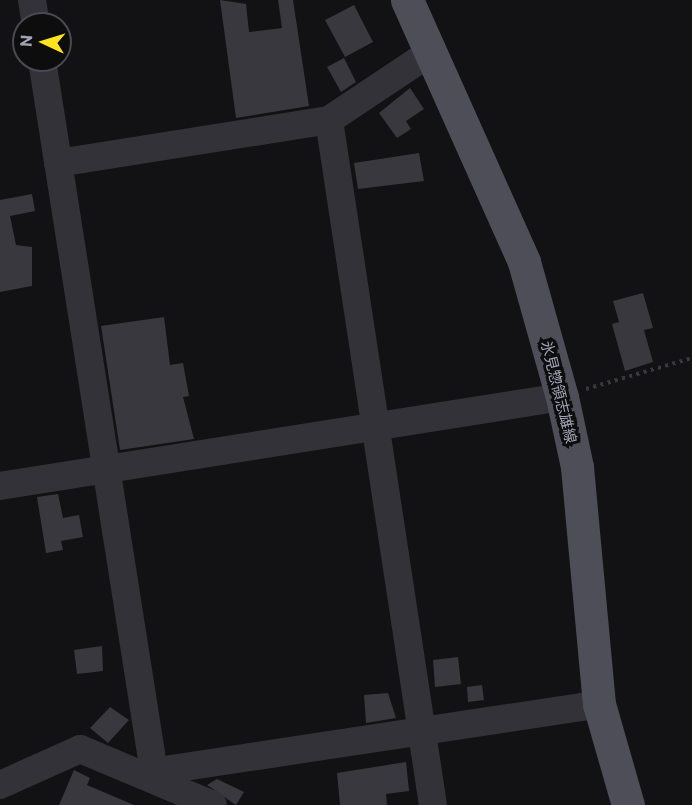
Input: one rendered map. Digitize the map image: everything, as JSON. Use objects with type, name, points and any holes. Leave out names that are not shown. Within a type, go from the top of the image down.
[{"type":"main road","name":"氷見惣領志雄線","points":[[407,0],[524,262],[562,397],[577,467],[599,704],[628,805]]},
{"type":"street","points":[[58,163],[329,120],[431,52]]},
{"type":"street","points":[[44,72],[156,774]]},
{"type":"street","points":[[329,120],[378,427],[433,805]]},
{"type":"street","points":[[0,486],[562,397]]},
{"type":"street","points":[[156,774],[599,704]]},
{"type":"street","points":[[0,785],[80,749],[156,774],[213,805]]},
{"type":"path","points":[[562,397],[692,358]]},
{"type":"building","points":[[220,0],[246,4],[249,32],[282,28],[278,0],[293,0],[309,106],[236,118]]},
{"type":"building","points":[[354,5],[373,42],[345,57],[325,20]]},
{"type":"building","points":[[344,58],[356,82],[341,92],[327,67]]},
{"type":"building","points":[[410,88],[424,109],[406,121],[411,129],[397,138],[379,113]]},
{"type":"building","points":[[419,153],[424,181],[358,189],[354,163]]},
{"type":"building","points":[[32,194],[35,211],[10,216],[16,245],[32,247],[32,286],[0,292],[0,200]]},
{"type":"building","points":[[643,293],[653,328],[644,330],[653,362],[625,371],[612,324],[619,322],[613,301]]},
{"type":"building","points":[[164,317],[170,365],[183,363],[189,396],[183,397],[194,439],[120,450],[101,326]]},
{"type":"building","points":[[58,494],[63,518],[79,515],[83,537],[61,541],[63,550],[46,553],[37,497]]},
{"type":"building","points":[[102,646],[103,671],[77,674],[74,650]]},
{"type":"building","points":[[458,657],[461,684],[435,687],[433,660]]},
{"type":"building","points":[[482,685],[484,700],[468,702],[467,687]]},
{"type":"building","points":[[388,693],[396,718],[366,723],[364,695]]},
{"type":"building","points":[[110,707],[129,720],[108,743],[90,728]]},
{"type":"building","points":[[406,762],[409,791],[386,794],[387,805],[340,805],[337,773]]},
{"type":"building","points":[[74,770],[90,778],[87,785],[134,805],[59,805]]},
{"type":"building","points":[[217,779],[244,792],[236,805],[207,785]]}]
